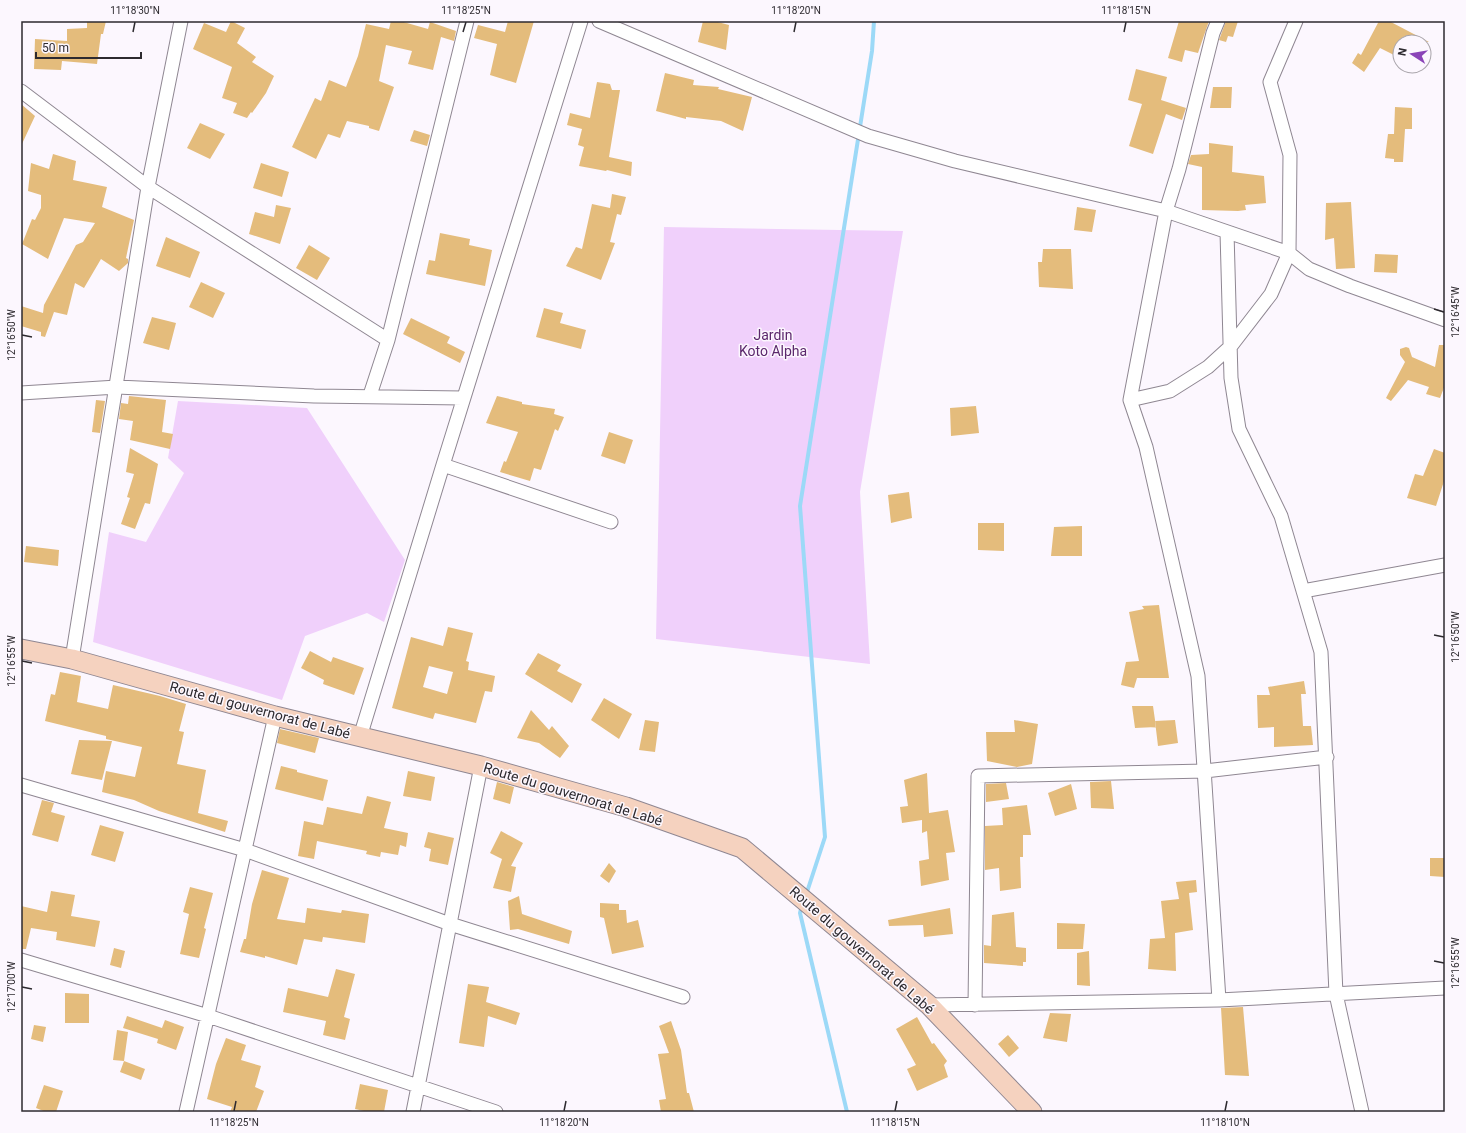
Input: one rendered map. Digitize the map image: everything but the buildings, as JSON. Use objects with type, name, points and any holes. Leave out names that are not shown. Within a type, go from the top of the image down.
[{"type":"street","points":[[72,659],[148,188],[181,21]]},
{"type":"street","points":[[370,395],[388,340],[467,21]]},
{"type":"street","points":[[360,737],[463,398],[582,21]]},
{"type":"street","points":[[599,21],[868,136],[955,161],[1166,211],[1289,253],[1309,269],[1350,286],[1445,320]]},
{"type":"street","points":[[1218,21],[1213,33],[1179,169],[1166,211],[1130,400],[1146,447],[1198,676],[1219,1000]]},
{"type":"street","points":[[1130,400],[1170,391],[1208,367],[1231,346],[1271,294],[1289,253],[1290,155],[1270,82],[1296,21]]},
{"type":"street","points":[[21,91],[148,188],[388,340]]},
{"type":"street","points":[[1227,232],[1231,378],[1239,429],[1281,516],[1321,652],[1327,757],[1336,994],[1362,1112]]},
{"type":"street","points":[[21,393],[117,387],[314,396],[370,395],[463,398]]},
{"type":"street","points":[[443,465],[611,522]]},
{"type":"street","points":[[1303,591],[1445,565]]},
{"type":"street","name":"Route du gouvernorat de Labé","points":[[21,649],[72,659],[275,716],[481,766],[626,807],[742,848],[929,1005],[1032,1112]]},
{"type":"street","points":[[186,1112],[275,716]]},
{"type":"street","points":[[975,1005],[978,776],[1205,771],[1327,757]]},
{"type":"street","points":[[413,1112],[481,766]]},
{"type":"street","points":[[21,785],[245,850],[450,924],[683,997]]},
{"type":"street","points":[[21,960],[208,1016],[496,1112]]},
{"type":"street","points":[[929,1005],[1219,1000],[1445,988]]},
{"type":"green space","name":"Jardin Koto Alpha","points":[[664,227],[903,231],[860,492],[870,664],[656,639]]},
{"type":"green space","points":[[178,401],[307,408],[405,560],[384,622],[367,613],[305,636],[282,700],[93,642],[109,532],[146,542],[184,473],[168,458]]},
{"type":"waterway","points":[[806,895],[825,837],[800,506],[872,51],[874,21]]},
{"type":"waterway","points":[[802,905],[800,913],[847,1112]]}]
